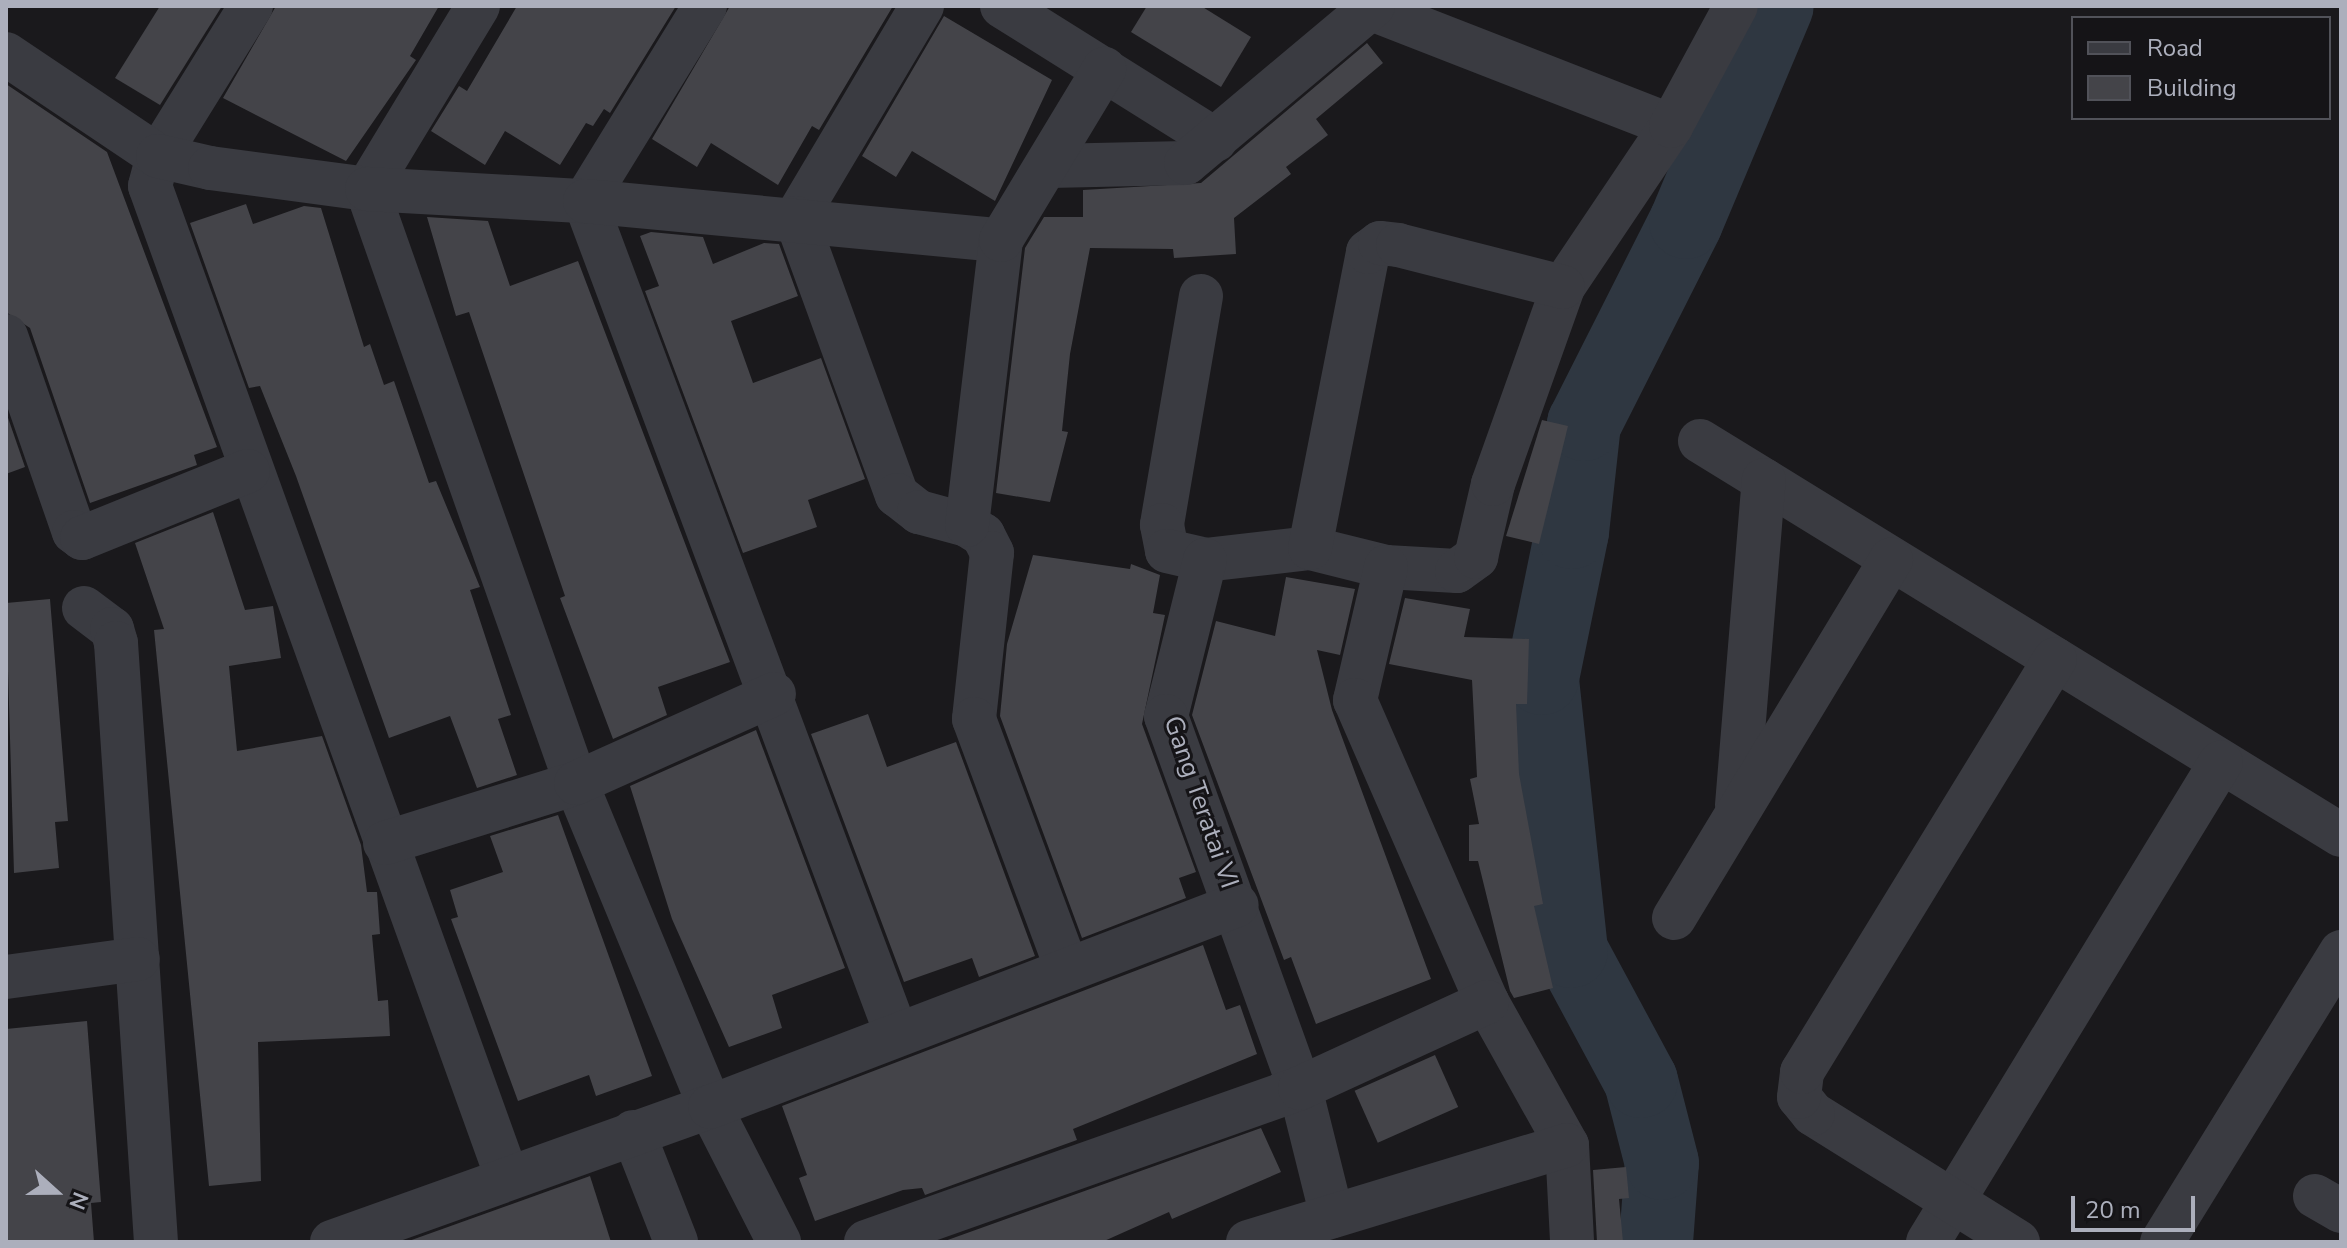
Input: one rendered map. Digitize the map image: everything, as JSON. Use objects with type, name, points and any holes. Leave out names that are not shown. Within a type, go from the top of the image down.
[{"type":"street","points":[[251,6],[158,156],[150,186],[248,471],[272,588],[385,843],[507,1177]]},
{"type":"street","points":[[367,189],[478,6]]},
{"type":"street","points":[[585,201],[705,6]]},
{"type":"street","points":[[796,218],[922,6]]},
{"type":"street","points":[[1002,6],[1216,140]]},
{"type":"street","points":[[1201,296],[1162,525],[1167,551],[1205,560],[1310,548],[1386,567],[1457,571],[1476,557],[1493,484],[1563,287],[1671,126],[1736,6]]},
{"type":"street","points":[[1049,166],[1186,163],[1369,7],[1671,126]]},
{"type":"street","points":[[6,54],[158,156],[367,189],[585,201],[796,218],[1001,240]]},
{"type":"street","points":[[967,525],[1001,240],[1049,166],[1104,69]]},
{"type":"street","points":[[367,189],[576,783],[710,1107],[779,1242]]},
{"type":"street","points":[[585,201],[774,694],[896,1033]]},
{"type":"street","points":[[796,218],[897,495],[919,512],[967,525],[983,535],[992,553],[974,719],[980,745],[1066,966]]},
{"type":"street","points":[[1310,548],[1368,252],[1380,243],[1398,245],[1563,287]]},
{"type":"street","points":[[6,336],[74,532],[82,538],[248,471]]},
{"type":"street","points":[[1700,441],[2341,835]]},
{"type":"street","points":[[1736,814],[1764,480]]},
{"type":"street","points":[[1674,918],[1891,559]]},
{"type":"street","name":"Gang Teratai VI","points":[[1205,560],[1166,716],[1237,905],[1300,1088],[1332,1216]]},
{"type":"street","points":[[1386,567],[1355,700],[1487,1002],[1567,1145],[1572,1242]]},
{"type":"street","points":[[84,608],[112,629],[116,643],[156,1242]]},
{"type":"street","points":[[2018,1242],[1813,1114],[1799,1097],[1802,1072],[2055,659]]},
{"type":"street","points":[[385,843],[576,783],[774,694]]},
{"type":"street","points":[[1928,1242],[2221,762]]},
{"type":"street","points":[[332,1242],[710,1107],[1066,966],[1237,905]]},
{"type":"street","points":[[2162,1242],[2341,952]]},
{"type":"street","points":[[6,977],[138,959]]},
{"type":"street","points":[[866,1242],[1300,1088],[1487,1002]]},
{"type":"street","points":[[633,1132],[676,1242]]},
{"type":"street","points":[[1248,1242],[1567,1145]]},
{"type":"building","points":[[160,6],[222,6],[160,105],[115,78]]},
{"type":"building","points":[[276,6],[439,6],[410,56],[416,60],[346,161],[223,98]]},
{"type":"building","points":[[517,6],[676,6],[610,113],[604,109],[593,126],[586,123],[560,165],[505,131],[485,165],[431,131],[459,86],[467,91]]},
{"type":"building","points":[[730,6],[893,6],[819,130],[812,126],[778,185],[711,143],[697,167],[652,139]]},
{"type":"building","points":[[1147,6],[1201,6],[1251,37],[1221,87],[1131,32]]},
{"type":"building","points":[[944,16],[1052,80],[995,201],[912,151],[896,177],[862,156]]},
{"type":"building","points":[[1367,43],[1383,63],[1316,119],[1328,135],[1286,167],[1291,174],[1234,218],[1236,254],[1174,258],[1173,249],[1090,248],[1070,354],[1062,431],[1068,432],[1050,502],[996,493],[1025,248],[1044,217],[1083,217],[1083,190],[1201,183]]},
{"type":"building","points":[[6,84],[107,152],[217,447],[194,455],[197,465],[90,503],[30,328],[6,312]]},
{"type":"building","points":[[246,204],[253,224],[304,206],[321,208],[364,347],[370,344],[384,385],[394,381],[429,483],[436,481],[480,587],[470,590],[511,715],[498,719],[517,775],[477,788],[450,716],[389,738],[296,476],[260,386],[249,388],[190,223]]},
{"type":"building","points":[[427,217],[488,221],[510,286],[578,261],[730,662],[658,687],[667,715],[613,739],[560,598],[565,596],[469,312],[456,316]]},
{"type":"building","points":[[651,232],[703,237],[713,264],[764,243],[779,244],[798,296],[731,321],[753,383],[821,358],[865,479],[808,500],[817,527],[743,553],[645,291],[659,286],[640,236]]},
{"type":"building","points":[[6,412],[25,467],[6,474]]},
{"type":"building","points":[[1542,420],[1568,426],[1539,544],[1506,536]]},
{"type":"building","points":[[213,512],[245,610],[273,606],[281,658],[229,666],[237,751],[322,736],[361,845],[367,892],[377,892],[380,934],[372,935],[378,1001],[388,1000],[390,1036],[258,1042],[261,1181],[209,1186],[154,630],[164,629],[135,543]]},
{"type":"building","points":[[1033,555],[1130,569],[1131,564],[1160,575],[1153,613],[1165,615],[1142,724],[1196,872],[1179,878],[1186,898],[1082,938],[1000,716],[1007,644]]},
{"type":"building","points":[[1286,577],[1355,589],[1340,655],[1317,650],[1332,710],[1431,979],[1316,1024],[1291,957],[1284,960],[1192,715],[1216,621],[1275,636]]},
{"type":"building","points":[[1405,598],[1470,609],[1464,637],[1529,639],[1527,704],[1516,704],[1519,774],[1543,904],[1534,906],[1553,988],[1514,998],[1510,991],[1478,861],[1469,861],[1469,825],[1479,824],[1470,779],[1477,777],[1472,680],[1389,664]]},
{"type":"building","points":[[50,599],[68,821],[55,822],[59,868],[14,873],[6,603]]},
{"type":"building","points":[[868,714],[887,767],[956,742],[1035,956],[979,977],[972,958],[904,982],[811,734]]},
{"type":"building","points":[[756,730],[845,968],[772,995],[782,1028],[729,1047],[672,919],[630,786]]},
{"type":"building","points":[[558,815],[652,1076],[596,1096],[589,1075],[518,1101],[451,919],[458,917],[450,890],[503,872],[490,836]]},
{"type":"building","points":[[1203,945],[1226,1010],[1240,1005],[1257,1054],[1073,1129],[1077,1140],[925,1195],[922,1188],[903,1190],[815,1221],[799,1178],[807,1175],[782,1106]]},
{"type":"building","points":[[87,1021],[101,1202],[91,1203],[94,1242],[6,1242],[6,1029]]},
{"type":"building","points":[[1435,1055],[1458,1107],[1378,1143],[1355,1091]]},
{"type":"building","points":[[1261,1128],[1281,1172],[1172,1219],[1169,1212],[1102,1242],[942,1242]]},
{"type":"building","points":[[1626,1167],[1629,1198],[1619,1199],[1623,1242],[1597,1242],[1593,1170]]},
{"type":"building","points":[[590,1176],[611,1242],[406,1242]]},
{"type":"waterway","points":[[1656,1242],[1662,1163],[1641,1081],[1571,951],[1542,678],[1572,532],[1584,424],[1686,222],[1777,6]]}]
